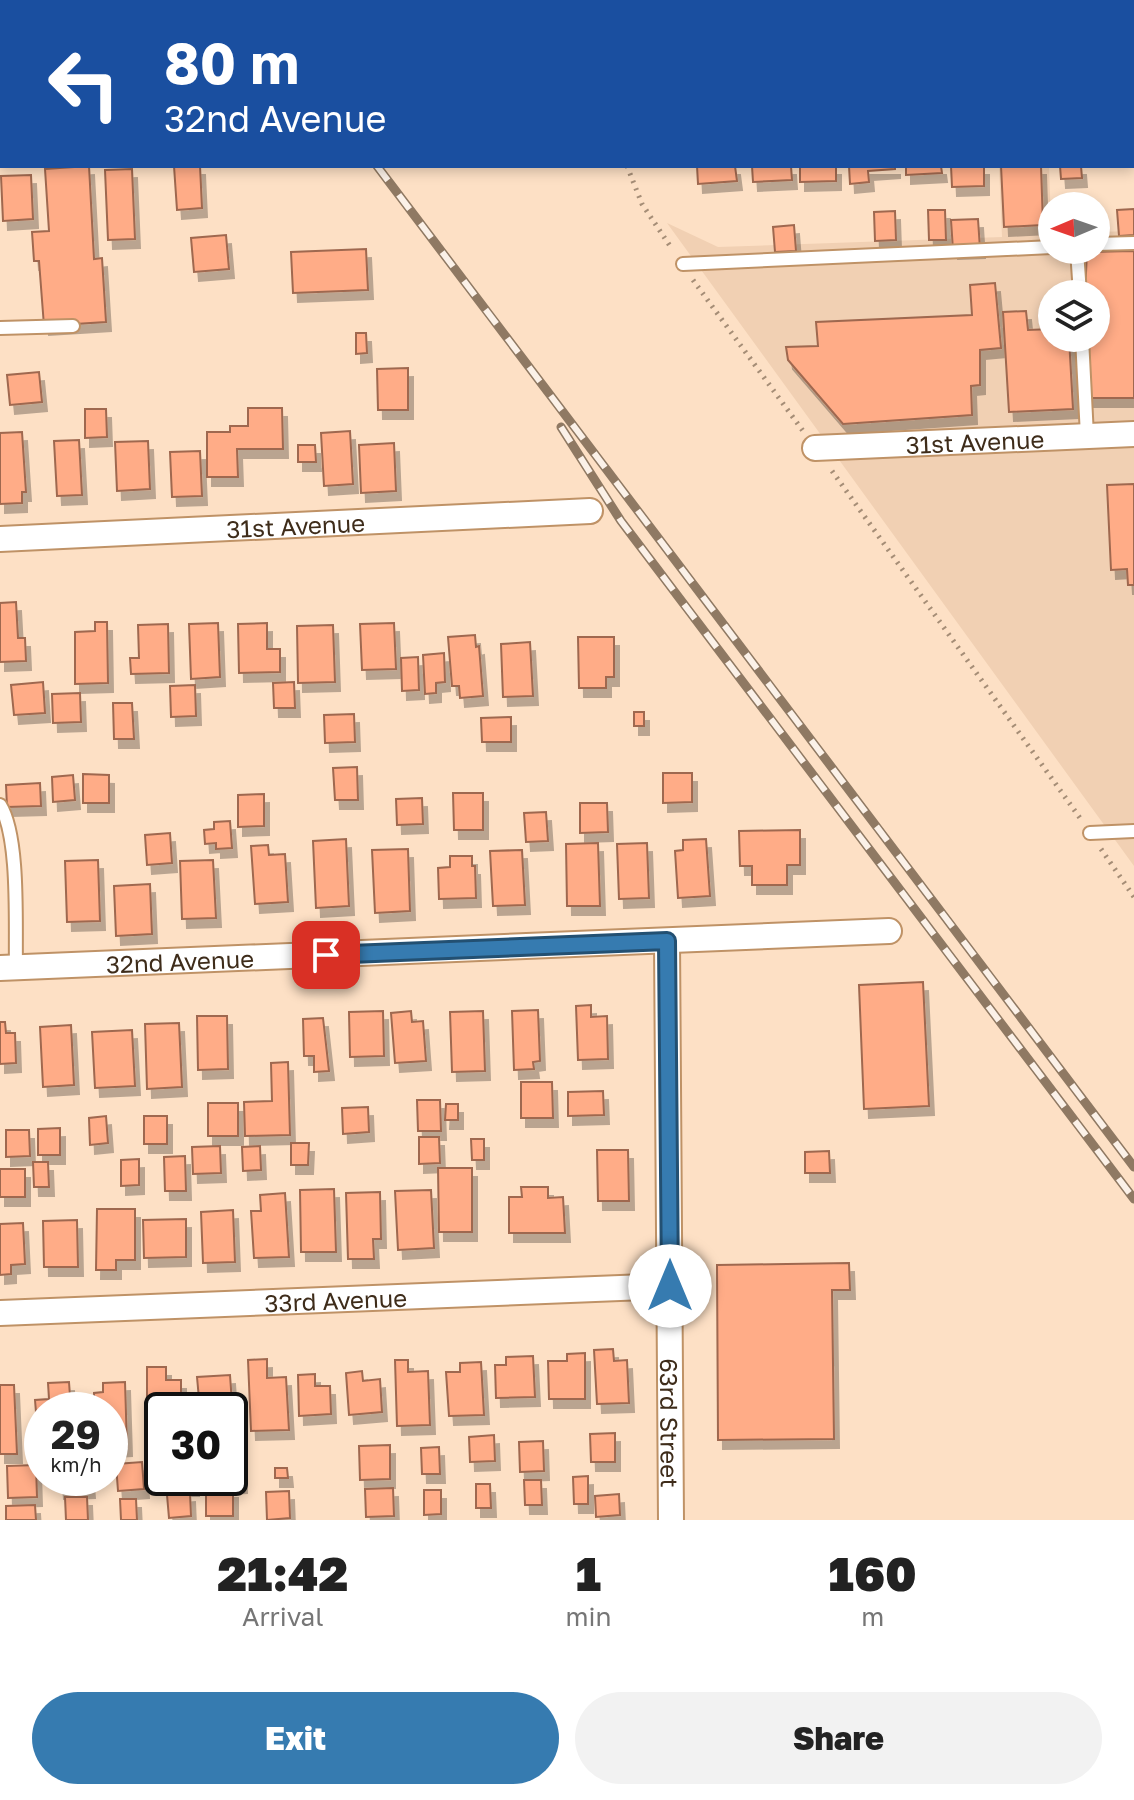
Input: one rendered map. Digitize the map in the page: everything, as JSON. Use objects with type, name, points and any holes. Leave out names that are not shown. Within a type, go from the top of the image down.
[{"type":"street","name":"31st Avenue","points":[[815,448],[1134,434]]},
{"type":"street","name":"31st Avenue","points":[[0,539],[590,511]]},
{"type":"street","name":"32nd Avenue","points":[[8,968],[889,931]]},
{"type":"street","name":"63rd Street","points":[[667,941],[671,1520]]},
{"type":"street","name":"33rd Avenue","points":[[0,1313],[670,1286]]},
{"type":"lane","points":[[1110,244],[1134,243]]},
{"type":"lane","points":[[683,264],[1038,248]]},
{"type":"lane","points":[[0,328],[73,326]]},
{"type":"lane","points":[[1083,352],[1087,436]]},
{"type":"lane","points":[[0,805],[7,817],[13,863],[8,968]]},
{"type":"lane","points":[[1090,833],[1134,831]]},
{"type":"path","points":[[628,168],[642,204],[683,264],[1134,897]]},
{"type":"shaded area","points":[[999,168],[1049,168],[1050,192],[1038,192],[1038,264],[1110,264],[1110,232],[1134,231],[1134,866],[667,223],[718,247],[1002,237]]},
{"type":"building","points":[[89,168],[94,259],[102,258],[106,322],[44,326],[39,261],[34,261],[32,232],[49,231],[45,169]]},
{"type":"building","points":[[174,168],[200,168],[202,208],[177,210]]},
{"type":"building","points":[[697,168],[735,168],[737,181],[698,184]]},
{"type":"building","points":[[752,168],[791,168],[792,180],[753,182]]},
{"type":"building","points":[[800,168],[836,168],[836,181],[800,182]]},
{"type":"building","points":[[849,168],[895,168],[868,171],[869,182],[850,184]]},
{"type":"building","points":[[906,168],[941,168],[942,173],[906,175]]},
{"type":"building","points":[[951,168],[984,168],[984,186],[952,187]]},
{"type":"building","points":[[1001,168],[1041,168],[1038,225],[1004,227]]},
{"type":"building","points":[[1060,168],[1081,168],[1082,178],[1061,179]]},
{"type":"building","points":[[132,169],[135,239],[108,240],[105,170]]},
{"type":"building","points":[[31,175],[33,219],[3,221],[1,176]]},
{"type":"building","points":[[1134,209],[1134,235],[1119,236],[1117,210]]},
{"type":"building","points":[[928,210],[945,210],[946,240],[929,240]]},
{"type":"building","points":[[895,211],[896,240],[875,241],[874,212]]},
{"type":"building","points":[[978,219],[980,249],[953,250],[951,220]]},
{"type":"building","points":[[794,225],[796,251],[775,252],[773,227]]},
{"type":"building","points":[[226,235],[229,269],[194,272],[191,238]]},
{"type":"building","points":[[366,249],[368,290],[293,293],[291,252]]},
{"type":"building","points":[[1134,251],[1134,398],[1086,398],[1085,352],[1110,352],[1110,280],[1086,280],[1086,264],[1110,264],[1110,252]]},
{"type":"building","points":[[995,283],[1001,348],[980,350],[980,385],[971,386],[972,415],[843,424],[788,360],[786,347],[818,346],[816,322],[972,315],[970,285]]},
{"type":"building","points":[[1026,311],[1028,330],[1038,330],[1038,352],[1070,352],[1073,409],[1009,412],[1003,312]]},
{"type":"building","points":[[356,333],[366,333],[367,353],[356,354]]},
{"type":"building","points":[[408,368],[408,410],[378,410],[377,369]]},
{"type":"building","points":[[39,372],[42,402],[10,405],[7,375]]},
{"type":"building","points":[[248,408],[282,408],[283,449],[237,449],[238,477],[207,477],[207,432],[230,432],[230,426],[248,426]]},
{"type":"building","points":[[85,409],[106,409],[107,437],[85,438]]},
{"type":"building","points":[[350,431],[353,484],[324,486],[321,433]]},
{"type":"building","points":[[22,432],[26,492],[22,492],[22,503],[0,504],[0,433]]},
{"type":"building","points":[[79,440],[82,495],[57,496],[54,441]]},
{"type":"building","points":[[148,441],[150,489],[117,491],[115,442]]},
{"type":"building","points":[[394,443],[396,491],[361,493],[359,445]]},
{"type":"building","points":[[298,445],[315,445],[316,462],[298,462]]},
{"type":"building","points":[[200,451],[202,496],[172,497],[170,452]]},
{"type":"building","points":[[1134,484],[1134,585],[1128,585],[1127,569],[1111,570],[1107,485]]},
{"type":"building","points":[[16,602],[18,638],[25,638],[26,661],[0,662],[0,603]]},
{"type":"building","points":[[95,622],[107,622],[108,683],[75,684],[75,632],[95,631]]},
{"type":"building","points":[[218,623],[220,677],[191,679],[189,624]]},
{"type":"building","points":[[267,623],[267,649],[280,649],[280,672],[239,673],[238,624]]},
{"type":"building","points":[[394,623],[396,669],[362,670],[360,624]]},
{"type":"building","points":[[168,624],[169,673],[131,674],[130,658],[139,658],[138,625]]},
{"type":"building","points":[[333,625],[335,682],[298,683],[297,626]]},
{"type":"building","points":[[475,635],[476,647],[479,646],[483,696],[460,698],[459,686],[452,686],[448,637]]},
{"type":"building","points":[[578,637],[614,637],[614,677],[606,677],[606,688],[579,688]]},
{"type":"building","points":[[530,642],[533,696],[503,697],[501,644]]},
{"type":"building","points":[[444,653],[445,682],[436,683],[436,693],[425,694],[423,655]]},
{"type":"building","points":[[418,657],[419,690],[402,691],[401,658]]},
{"type":"building","points":[[43,682],[45,713],[14,715],[11,685]]},
{"type":"building","points":[[294,682],[295,708],[274,708],[273,683]]},
{"type":"building","points":[[195,685],[196,716],[171,717],[170,686]]},
{"type":"building","points":[[80,693],[81,722],[53,723],[52,694]]},
{"type":"building","points":[[113,703],[132,703],[134,739],[114,739]]},
{"type":"building","points":[[634,712],[644,712],[644,726],[634,726]]},
{"type":"building","points":[[354,714],[355,742],[325,743],[324,715]]},
{"type":"building","points":[[511,717],[511,742],[482,742],[481,718]]},
{"type":"building","points":[[357,767],[358,800],[335,800],[333,768]]},
{"type":"building","points":[[663,773],[692,773],[692,802],[663,803]]},
{"type":"building","points":[[83,774],[109,775],[109,803],[83,803]]},
{"type":"building","points":[[73,775],[75,800],[53,802],[52,777]]},
{"type":"building","points":[[40,783],[41,806],[7,807],[6,785]]},
{"type":"building","points":[[453,793],[483,793],[483,830],[454,830]]},
{"type":"building","points":[[264,794],[264,826],[238,827],[238,795]]},
{"type":"building","points":[[422,798],[423,824],[397,825],[396,799]]},
{"type":"building","points":[[580,803],[607,803],[608,832],[580,833]]},
{"type":"building","points":[[546,812],[548,841],[526,842],[524,813]]},
{"type":"building","points":[[230,821],[232,848],[216,849],[216,843],[205,844],[204,830],[214,829],[214,822]]},
{"type":"building","points":[[800,830],[800,865],[787,865],[787,885],[752,885],[752,866],[740,866],[739,831]]},
{"type":"building","points":[[170,833],[172,863],[147,865],[145,835]]},
{"type":"building","points":[[346,839],[349,906],[316,908],[313,841]]},
{"type":"building","points":[[706,839],[710,896],[678,898],[675,851],[683,850],[683,840]]},
{"type":"building","points":[[598,843],[600,906],[567,906],[566,844]]},
{"type":"building","points":[[647,843],[649,898],[619,899],[617,844]]},
{"type":"building","points":[[268,845],[269,855],[285,854],[288,902],[255,904],[251,846]]},
{"type":"building","points":[[408,849],[410,911],[375,913],[372,850]]},
{"type":"building","points":[[522,850],[525,905],[493,906],[490,851]]},
{"type":"building","points":[[450,856],[472,856],[476,898],[439,899],[438,868],[450,867]]},
{"type":"building","points":[[98,860],[100,921],[67,922],[65,861]]},
{"type":"building","points":[[213,860],[216,918],[182,919],[180,861]]},
{"type":"building","points":[[150,884],[152,934],[116,936],[114,886]]},
{"type":"building","points":[[923,982],[929,1106],[864,1109],[859,985]]},
{"type":"building","points":[[591,1005],[591,1017],[607,1016],[608,1059],[578,1060],[576,1006]]},
{"type":"building","points":[[538,1010],[540,1061],[533,1062],[534,1069],[514,1070],[512,1011]]},
{"type":"building","points":[[383,1011],[384,1056],[350,1057],[349,1012]]},
{"type":"building","points":[[411,1011],[412,1022],[423,1021],[426,1061],[395,1063],[391,1013]]},
{"type":"building","points":[[483,1011],[485,1071],[452,1072],[450,1012]]},
{"type":"building","points":[[197,1016],[227,1016],[228,1069],[198,1070]]},
{"type":"building","points":[[323,1018],[329,1071],[314,1072],[314,1056],[304,1056],[303,1019]]},
{"type":"building","points":[[0,1022],[5,1022],[6,1033],[15,1033],[16,1063],[0,1064]]},
{"type":"building","points":[[179,1023],[182,1087],[147,1089],[145,1024]]},
{"type":"building","points":[[71,1025],[74,1085],[43,1087],[40,1027]]},
{"type":"building","points":[[132,1030],[135,1086],[95,1088],[92,1032]]},
{"type":"building","points":[[288,1062],[290,1135],[245,1136],[244,1102],[272,1101],[271,1063]]},
{"type":"building","points":[[521,1082],[552,1082],[553,1118],[521,1118]]},
{"type":"building","points":[[603,1091],[604,1115],[568,1116],[568,1092]]},
{"type":"building","points":[[417,1100],[440,1100],[441,1131],[418,1131]]},
{"type":"building","points":[[208,1103],[238,1103],[238,1136],[208,1136]]},
{"type":"building","points":[[446,1104],[458,1104],[458,1120],[445,1120]]},
{"type":"building","points":[[368,1107],[369,1132],[343,1134],[342,1108]]},
{"type":"building","points":[[106,1116],[108,1143],[90,1145],[89,1118]]},
{"type":"building","points":[[144,1116],[167,1116],[167,1144],[144,1144]]},
{"type":"building","points":[[60,1128],[60,1155],[38,1155],[38,1129]]},
{"type":"building","points":[[6,1130],[29,1130],[30,1156],[6,1157]]},
{"type":"building","points":[[419,1137],[439,1137],[440,1163],[419,1164]]},
{"type":"building","points":[[471,1139],[484,1139],[484,1160],[472,1160]]},
{"type":"building","points":[[291,1143],[309,1143],[308,1165],[291,1165]]},
{"type":"building","points":[[220,1146],[221,1173],[193,1174],[192,1147]]},
{"type":"building","points":[[260,1146],[261,1170],[243,1171],[242,1147]]},
{"type":"building","points":[[597,1150],[628,1150],[629,1201],[598,1201]]},
{"type":"building","points":[[829,1151],[830,1173],[805,1173],[805,1152]]},
{"type":"building","points":[[185,1156],[186,1191],[165,1191],[164,1157]]},
{"type":"building","points":[[139,1159],[139,1185],[121,1186],[121,1160]]},
{"type":"building","points":[[33,1162],[48,1162],[49,1187],[34,1187]]},
{"type":"building","points":[[438,1168],[472,1168],[472,1232],[439,1232]]},
{"type":"building","points":[[0,1169],[25,1169],[25,1197],[0,1197]]},
{"type":"building","points":[[521,1187],[548,1187],[548,1198],[563,1197],[565,1233],[509,1233],[509,1197],[522,1197]]},
{"type":"building","points":[[334,1189],[336,1252],[301,1252],[300,1190]]},
{"type":"building","points":[[431,1190],[434,1248],[398,1250],[395,1191]]},
{"type":"building","points":[[380,1192],[381,1239],[373,1239],[374,1259],[348,1259],[346,1193]]},
{"type":"building","points":[[285,1193],[289,1257],[254,1258],[251,1211],[261,1211],[260,1195]]},
{"type":"building","points":[[97,1209],[135,1209],[135,1260],[116,1260],[116,1270],[96,1270]]},
{"type":"building","points":[[233,1210],[235,1262],[203,1263],[201,1212]]},
{"type":"building","points":[[186,1219],[186,1257],[144,1258],[143,1220]]},
{"type":"building","points":[[77,1220],[78,1267],[44,1267],[43,1221]]},
{"type":"building","points":[[23,1223],[25,1264],[11,1265],[11,1274],[0,1275],[0,1224]]},
{"type":"building","points":[[849,1263],[850,1290],[832,1290],[834,1439],[718,1440],[717,1265]]},
{"type":"building","points":[[613,1349],[614,1361],[627,1360],[629,1403],[597,1404],[594,1350]]},
{"type":"building","points":[[585,1353],[585,1399],[549,1399],[548,1361],[567,1361],[567,1354]]},
{"type":"building","points":[[533,1356],[535,1397],[496,1398],[495,1365],[506,1365],[506,1357]]},
{"type":"building","points":[[267,1359],[267,1378],[286,1377],[289,1430],[251,1431],[248,1360]]},
{"type":"building","points":[[395,1360],[408,1360],[408,1372],[428,1371],[430,1425],[397,1426]]},
{"type":"building","points":[[481,1362],[484,1415],[449,1416],[446,1372],[460,1372],[460,1363]]},
{"type":"building","points":[[147,1367],[166,1367],[166,1380],[181,1380],[181,1392],[147,1392]]},
{"type":"building","points":[[362,1371],[363,1381],[380,1379],[382,1412],[349,1415],[346,1373]]},
{"type":"building","points":[[315,1374],[315,1386],[330,1386],[331,1414],[299,1416],[298,1375]]},
{"type":"building","points":[[230,1375],[231,1392],[198,1392],[197,1377]]},
{"type":"building","points":[[69,1382],[70,1392],[49,1392],[48,1383]]},
{"type":"building","points":[[125,1382],[125,1392],[103,1392],[103,1383]]},
{"type":"building","points":[[0,1385],[14,1385],[17,1454],[0,1454]]},
{"type":"building","points":[[615,1433],[615,1462],[591,1462],[590,1434]]},
{"type":"building","points":[[494,1435],[495,1461],[470,1462],[469,1437]]},
{"type":"building","points":[[543,1441],[544,1471],[520,1472],[519,1442]]},
{"type":"building","points":[[390,1445],[390,1479],[360,1480],[359,1446]]},
{"type":"building","points":[[439,1447],[440,1474],[422,1474],[421,1448]]},
{"type":"building","points":[[142,1462],[144,1489],[128,1490],[128,1463]]},
{"type":"building","points":[[24,1465],[24,1496],[37,1497],[8,1498],[7,1466]]},
{"type":"building","points":[[275,1468],[287,1468],[288,1478],[275,1478]]},
{"type":"building","points":[[588,1476],[588,1504],[574,1504],[573,1477]]},
{"type":"building","points":[[524,1480],[541,1480],[542,1505],[525,1505]]},
{"type":"building","points":[[476,1484],[490,1484],[491,1508],[476,1508]]},
{"type":"building","points":[[393,1488],[394,1516],[366,1517],[365,1489]]},
{"type":"building","points":[[424,1490],[441,1490],[441,1514],[424,1515]]},
{"type":"building","points":[[289,1491],[290,1518],[267,1520],[266,1492]]},
{"type":"building","points":[[619,1494],[620,1515],[596,1517],[595,1496]]},
{"type":"building","points":[[167,1496],[190,1496],[191,1516],[169,1518]]},
{"type":"building","points":[[206,1496],[233,1496],[233,1516],[206,1516]]},
{"type":"building","points":[[65,1497],[87,1497],[88,1520],[66,1520]]},
{"type":"building","points":[[120,1499],[136,1499],[137,1520],[121,1520]]},
{"type":"building","points":[[35,1505],[36,1520],[6,1520],[6,1506]]},
{"type":"railway","points":[[379,168],[1134,1167]]},
{"type":"railway","points":[[561,427],[621,521],[1134,1199]]},
{"type":"route","points":[[326,955],[667,941],[670,1286]]}]
